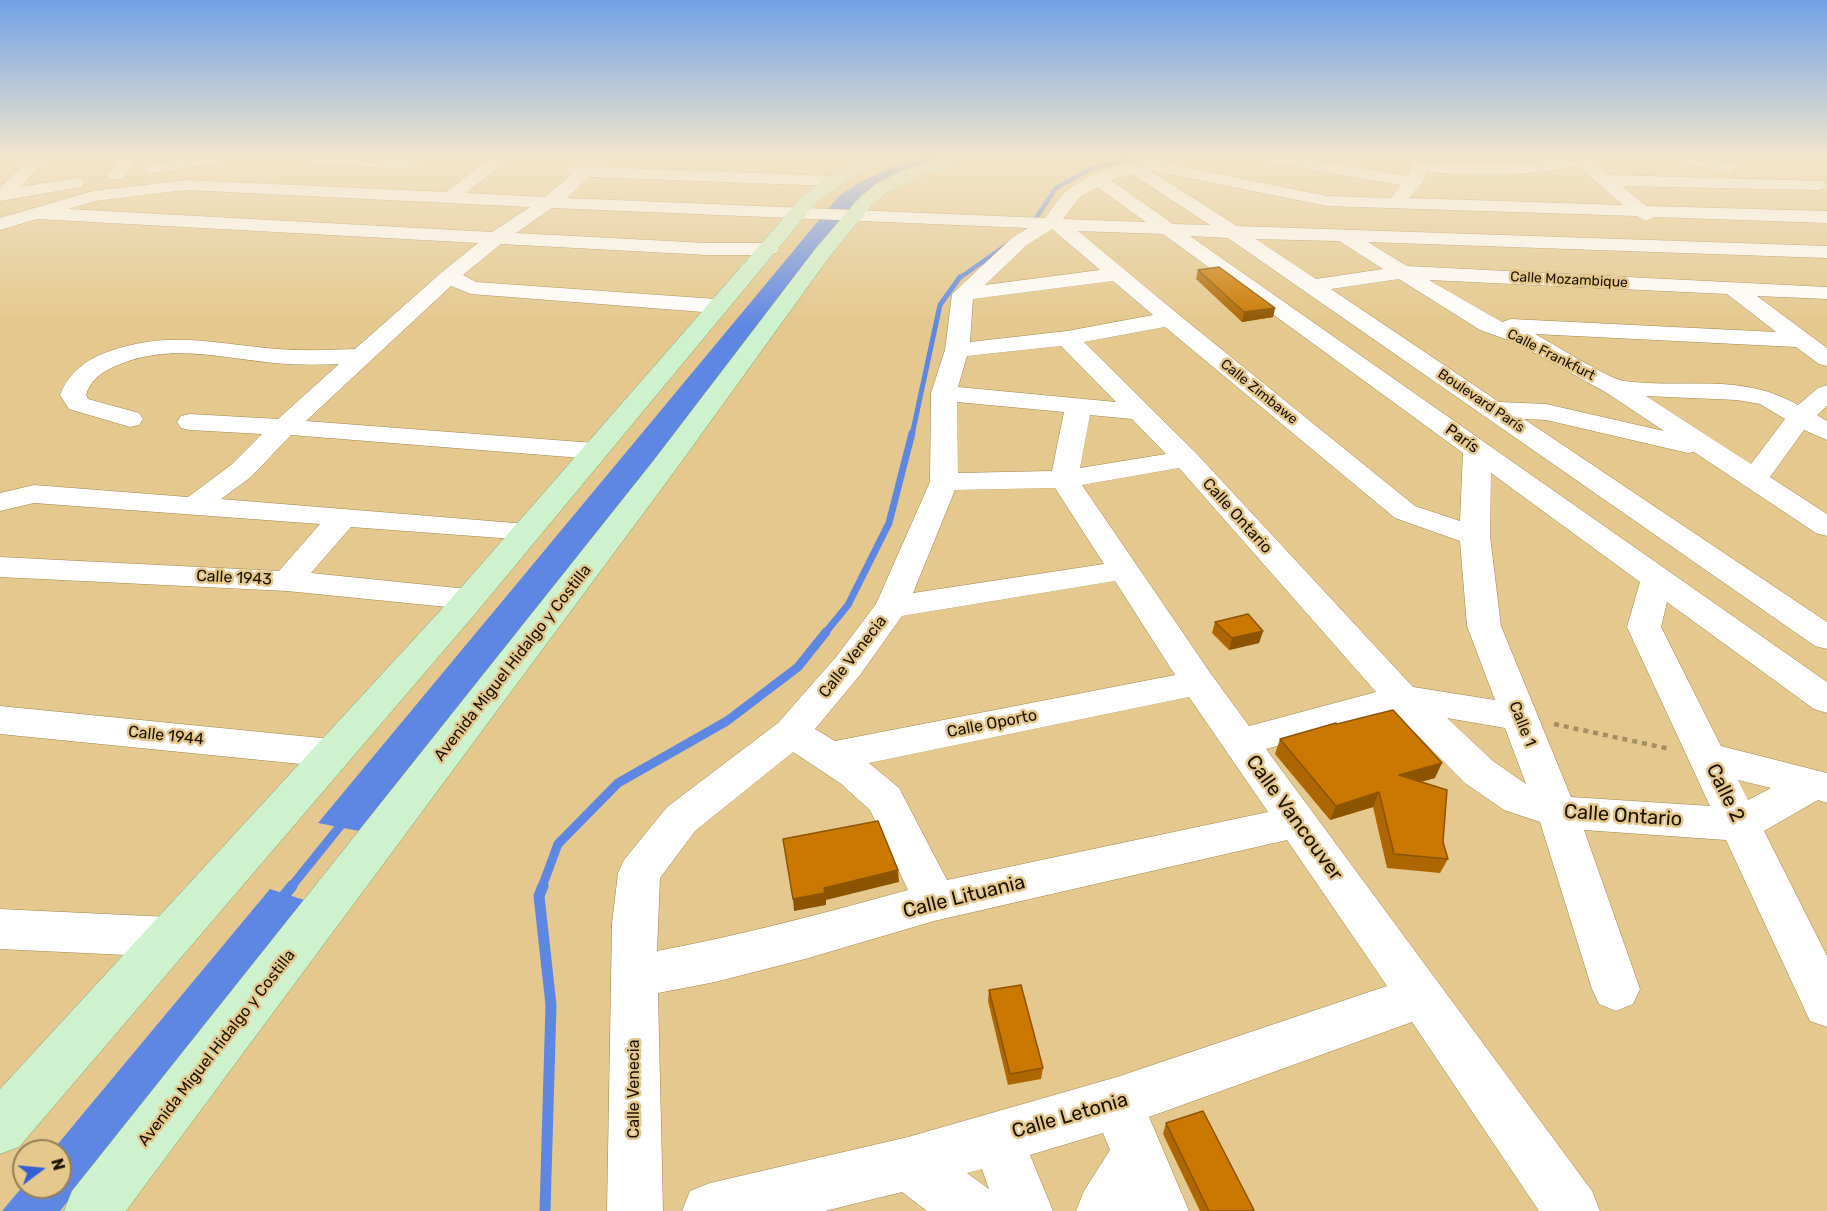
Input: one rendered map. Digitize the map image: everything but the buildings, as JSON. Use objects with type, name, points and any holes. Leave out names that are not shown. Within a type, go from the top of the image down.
[{"type":"main road","points":[[0,1128],[528,531],[716,306],[802,213]]},
{"type":"main road","name":"Avenida Miguel Hidalgo y Costilla","points":[[92,1211],[650,485],[823,252],[855,213]]},
{"type":"street","points":[[0,224],[36,213],[707,249],[769,249]]},
{"type":"street","points":[[194,506],[241,471],[284,427],[449,276],[532,213]]},
{"type":"street","points":[[707,249],[736,213]]},
{"type":"street","points":[[770,213],[1233,232],[1827,252]]},
{"type":"street","points":[[963,294],[1020,241],[1050,223],[1058,213]]},
{"type":"street","name":"París","points":[[1144,213],[1827,700]]},
{"type":"street","name":"Boulevard París","points":[[1210,213],[1233,232],[1827,638]]},
{"type":"street","name":"Calle Frankfurt","points":[[1306,213],[1488,325],[1525,338],[1616,388],[1827,527]]},
{"type":"street","points":[[1643,213],[1733,288],[1827,359]]},
{"type":"street","points":[[1689,213],[1827,217]]},
{"type":"street","points":[[1768,215],[1827,252]]},
{"type":"street","name":"Calle Zimbawe","points":[[1050,223],[1117,274],[1405,512],[1475,536]]},
{"type":"street","name":"Calle Mozambique","points":[[1312,285],[1402,272],[1827,293]]},
{"type":"street","points":[[963,294],[1117,274]]},
{"type":"street","points":[[449,276],[471,288],[716,306]]},
{"type":"street","name":"Calle Venecia","points":[[635,1211],[634,924],[639,873],[681,819],[791,733],[848,666],[891,607],[944,482],[944,393],[957,350],[963,294]]},
{"type":"street","points":[[957,350],[1067,338],[1170,319]]},
{"type":"street","points":[[1488,325],[1802,340]]},
{"type":"street","name":"Calle Ontario","points":[[1067,338],[1186,459],[1402,698],[1479,772],[1518,799],[1557,812],[1740,824]]},
{"type":"street","points":[[130,418],[78,404],[73,394],[76,382],[97,365],[148,346],[196,344],[272,356],[305,358],[363,356]]},
{"type":"street","points":[[1616,388],[1737,392],[1768,398],[1827,432]]},
{"type":"street","points":[[944,393],[1078,408],[1140,412]]},
{"type":"street","points":[[1755,478],[1801,416],[1827,393]]},
{"type":"street","points":[[1064,479],[1078,408]]},
{"type":"street","points":[[1437,422],[1492,409],[1546,412],[1711,450]]},
{"type":"street","points":[[190,422],[594,451]]},
{"type":"street","name":"Calle 1","points":[[1477,450],[1475,536],[1484,626],[1557,812],[1616,989]]},
{"type":"street","points":[[944,482],[1064,479],[1186,459]]},
{"type":"street","name":"Calle Vancouver","points":[[1064,479],[1198,683],[1422,996],[1572,1211]]},
{"type":"street","points":[[0,502],[34,494],[528,531]]},
{"type":"street","points":[[287,581],[342,518]]},
{"type":"street","name":"Calle 1943","points":[[0,567],[287,581],[467,599]]},
{"type":"street","points":[[891,607],[1125,570]]},
{"type":"street","name":"Calle 2","points":[[1657,579],[1644,627],[1827,1005]]},
{"type":"street","name":"Calle Oporto","points":[[830,756],[1198,683]]},
{"type":"street","points":[[1240,742],[1402,698],[1518,717]]},
{"type":"street","name":"Calle 1944","points":[[0,720],[331,753]]},
{"type":"street","points":[[791,733],[854,772],[885,799],[923,873],[934,902]]},
{"type":"street","points":[[1707,757],[1821,786]]},
{"type":"street","points":[[1740,824],[1821,786]]},
{"type":"street","name":"Calle Lituania","points":[[634,976],[715,962],[934,902],[1296,822]]},
{"type":"street","points":[[0,929],[169,937]]},
{"type":"street","name":"Calle Letonia","points":[[710,1211],[908,1164],[1117,1103],[1422,996]]},
{"type":"street","points":[[1117,1103],[1161,1211]]},
{"type":"street","points":[[997,1138],[1024,1211]]},
{"type":"street","points":[[1104,1211],[1138,1154]]},
{"type":"street","points":[[908,1164],[973,1211]]},
{"type":"path","points":[[1518,717],[1707,757]]},
{"type":"water","points":[[825,213],[851,213],[359,831],[318,823]]},
{"type":"water","points":[[270,889],[307,901],[72,1196],[72,1139],[62,1139]]},
{"type":"water","points":[[12,1199],[70,1199],[60,1211],[2,1211]]},
{"type":"waterway","points":[[1031,226],[1040,213]]},
{"type":"waterway","points":[[959,278],[1008,244]]},
{"type":"waterway","points":[[912,435],[940,305],[959,278]]},
{"type":"waterway","points":[[825,633],[848,605],[889,523],[912,433]]},
{"type":"waterway","points":[[542,887],[558,844],[618,783],[727,721],[798,667],[826,632]]},
{"type":"waterway","points":[[291,887],[345,820]]},
{"type":"waterway","points":[[279,902],[292,886]]},
{"type":"waterway","points":[[543,886],[539,896],[551,1005],[545,1211]]}]
